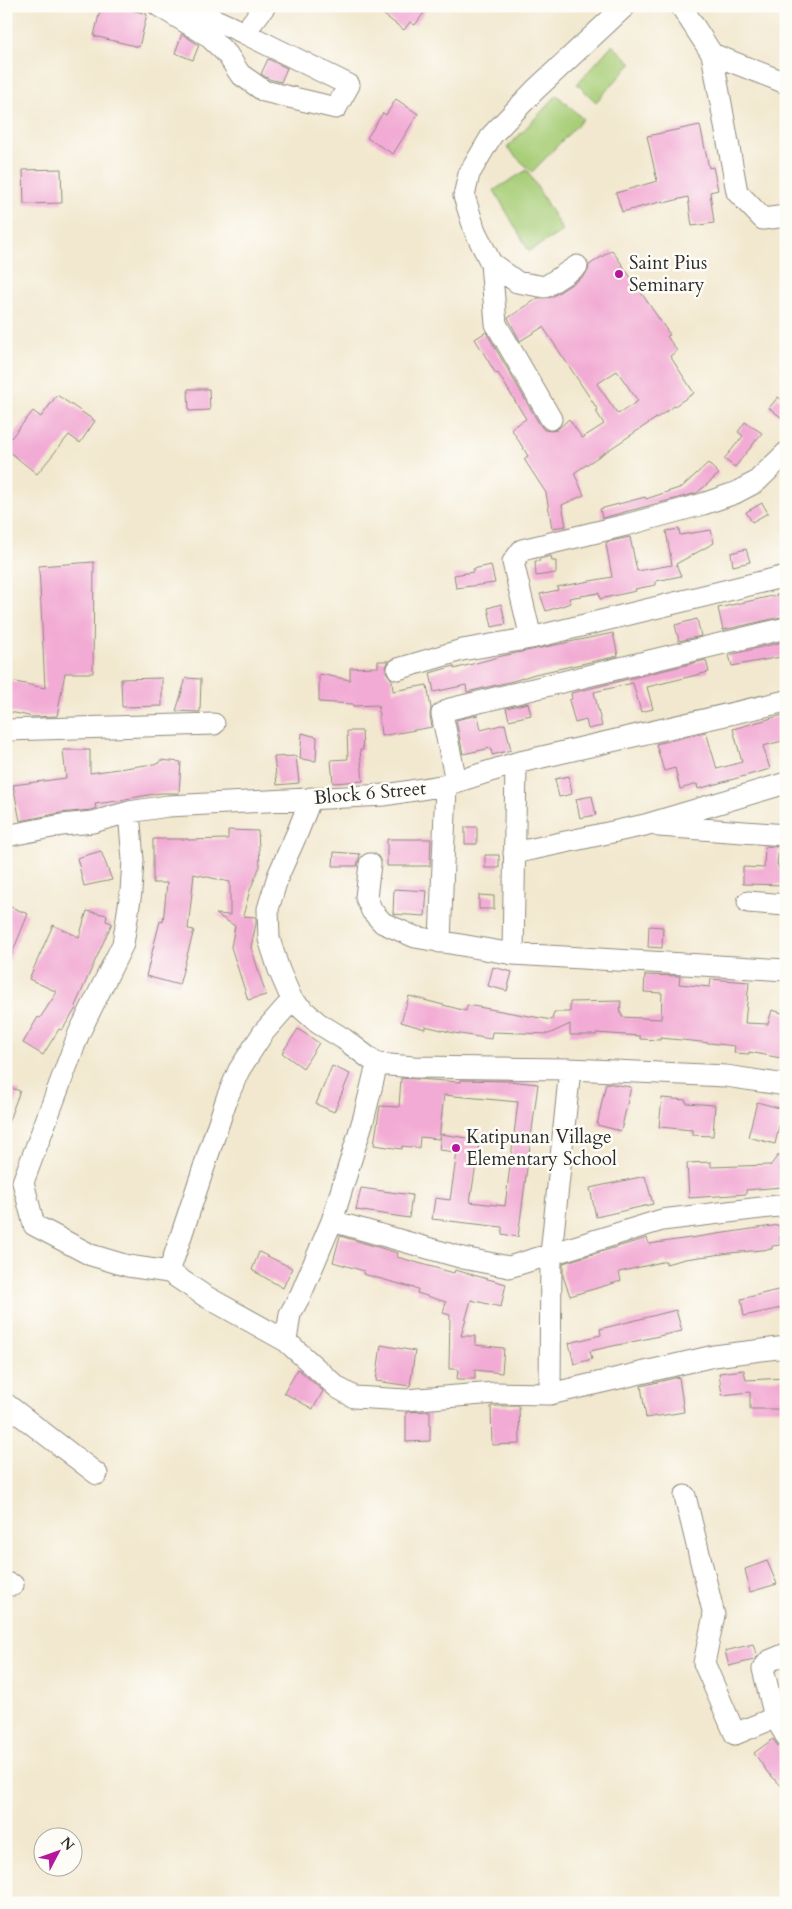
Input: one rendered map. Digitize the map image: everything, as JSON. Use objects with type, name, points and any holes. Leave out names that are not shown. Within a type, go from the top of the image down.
[{"type":"street","points":[[159,6],[207,35],[227,54],[240,74],[264,92],[336,108],[349,85],[185,6]]},
{"type":"street","points":[[244,33],[264,6]]},
{"type":"street","points":[[551,419],[496,324],[491,263],[475,232],[464,196],[469,174],[492,135],[535,90],[625,6]]},
{"type":"street","points":[[681,6],[712,54],[737,192],[762,218],[786,216]]},
{"type":"street","points":[[712,54],[786,84]]},
{"type":"street","points":[[491,263],[517,282],[545,287],[577,266]]},
{"type":"street","points":[[531,638],[513,562],[522,550],[626,525],[703,504],[735,493],[756,482],[786,453]]},
{"type":"street","points":[[398,669],[462,650],[531,638],[786,576]]},
{"type":"street","points":[[440,942],[451,783],[442,714],[450,709],[786,628]]},
{"type":"street","name":"Block 6 Street","points":[[6,836],[62,825],[93,822],[130,812],[168,806],[385,795],[451,783],[516,763],[786,701]]},
{"type":"street","points":[[6,730],[214,724]]},
{"type":"street","points":[[513,954],[516,763]]},
{"type":"street","points":[[514,853],[644,825],[786,783]]},
{"type":"street","points":[[311,798],[278,876],[268,909],[269,939],[279,970],[292,1000],[318,1023],[344,1039],[377,1064],[414,1067],[570,1069],[726,1076],[786,1085]]},
{"type":"street","points":[[130,812],[133,860],[131,892],[123,944],[79,1033],[23,1182],[34,1225],[91,1255],[128,1266],[169,1272],[205,1296],[286,1341],[338,1388],[354,1397],[406,1400],[495,1393],[550,1394],[714,1356],[786,1347]]},
{"type":"street","points":[[644,825],[786,835]]},
{"type":"street","points":[[370,864],[366,897],[372,911],[383,923],[415,937],[513,954],[786,970]]},
{"type":"street","points":[[748,902],[786,905]]},
{"type":"street","points":[[169,1272],[227,1098],[239,1070],[263,1033],[292,1000]]},
{"type":"street","points":[[286,1341],[290,1314],[301,1294],[332,1221],[364,1117],[377,1064]]},
{"type":"street","points":[[550,1394],[551,1254],[570,1069]]},
{"type":"street","points":[[332,1221],[463,1258],[509,1268],[662,1220],[786,1205]]},
{"type":"street","points":[[6,1404],[97,1474]]},
{"type":"street","points":[[685,1496],[714,1615],[704,1663],[706,1672],[735,1734],[781,1715]]},
{"type":"street","points":[[786,1654],[769,1661],[763,1668],[781,1715],[786,1736]]},
{"type":"green space","points":[[612,45],[632,63],[596,102],[577,84]]},
{"type":"green space","points":[[557,95],[583,119],[532,172],[507,148]]},
{"type":"green space","points":[[527,170],[563,231],[529,251],[494,190]]},
{"type":"building","points":[[101,6],[117,6],[147,14],[139,47],[94,36]]},
{"type":"building","points":[[372,6],[429,6],[415,25],[410,22],[404,30]]},
{"type":"building","points":[[182,34],[199,45],[193,60],[175,53]]},
{"type":"building","points":[[268,59],[287,68],[281,82],[269,79],[261,74]]},
{"type":"building","points":[[396,99],[418,114],[393,154],[367,138],[383,113],[386,115]]},
{"type":"building","points":[[700,125],[709,168],[713,167],[718,190],[710,192],[714,223],[692,226],[688,197],[622,212],[616,193],[657,181],[647,136]]},
{"type":"building","points":[[61,169],[62,203],[24,204],[23,170]]},
{"type":"building","points":[[612,250],[670,335],[667,336],[677,351],[670,356],[694,393],[574,473],[584,495],[562,505],[566,526],[552,528],[546,493],[524,459],[528,456],[511,428],[526,419],[475,339],[486,332],[544,430],[557,430],[569,419],[582,438],[604,424],[596,411],[598,410],[543,327],[520,341],[508,318],[538,298],[552,297],[584,276],[588,271],[589,265]],"holes":[[[617,371],[638,401],[618,414],[597,384]]]},
{"type":"building","points":[[188,389],[209,389],[210,410],[189,411]]},
{"type":"building","points":[[57,395],[95,421],[80,443],[69,435],[37,474],[6,449],[6,444],[33,411],[41,417]]},
{"type":"building","points":[[778,397],[786,403],[786,421],[769,408]]},
{"type":"building","points":[[745,422],[762,433],[735,467],[724,459],[743,436],[738,432]]},
{"type":"building","points":[[708,463],[719,474],[697,493],[602,518],[600,509],[645,497],[646,499],[682,487]]},
{"type":"building","points":[[762,503],[768,513],[752,522],[746,512]]},
{"type":"building","points":[[679,529],[680,535],[711,530],[714,543],[676,564],[681,576],[656,581],[656,585],[635,589],[636,591],[600,599],[599,593],[569,598],[571,603],[546,611],[540,594],[558,590],[557,587],[612,577],[607,542],[630,537],[637,571],[672,565],[666,531]]},
{"type":"building","points":[[746,549],[750,562],[733,566],[731,553]]},
{"type":"building","points":[[551,556],[552,561],[556,561],[556,573],[536,576],[535,561]]},
{"type":"building","points":[[94,562],[93,673],[65,673],[57,716],[33,717],[6,711],[6,680],[45,688],[39,566]]},
{"type":"building","points":[[491,565],[495,583],[456,588],[454,575],[473,572],[473,569]]},
{"type":"building","points":[[786,593],[786,616],[723,630],[718,608]]},
{"type":"building","points":[[501,604],[506,624],[492,627],[488,608]]},
{"type":"building","points":[[697,619],[701,636],[679,641],[675,625]]},
{"type":"building","points":[[613,633],[618,656],[535,674],[467,692],[466,685],[434,692],[430,673],[454,666],[454,669],[502,656]]},
{"type":"building","points":[[786,641],[786,656],[732,666],[729,655]]},
{"type":"building","points":[[706,660],[709,672],[647,687],[653,709],[641,712],[633,683],[594,692],[602,726],[588,729],[586,720],[575,723],[569,700],[572,699],[571,693]]},
{"type":"building","points":[[378,661],[389,661],[386,666],[386,672],[392,680],[393,691],[427,685],[432,727],[381,736],[378,705],[353,706],[353,704],[319,702],[319,674],[350,680],[350,668],[378,667]]},
{"type":"building","points":[[162,678],[162,706],[122,707],[121,679]]},
{"type":"building","points":[[186,678],[201,679],[200,712],[176,711]]},
{"type":"building","points":[[528,703],[531,715],[509,720],[506,708]]},
{"type":"building","points":[[786,714],[786,740],[763,746],[770,769],[698,789],[697,784],[680,789],[675,768],[664,771],[656,744],[706,732],[717,769],[742,762],[733,729]]},
{"type":"building","points":[[478,715],[481,730],[505,724],[511,750],[492,755],[491,748],[463,754],[456,720]]},
{"type":"building","points":[[347,731],[362,731],[363,750],[360,750],[363,781],[333,783],[331,760],[348,759]]},
{"type":"building","points":[[302,733],[317,737],[316,761],[300,759]]},
{"type":"building","points":[[63,750],[90,750],[90,773],[160,763],[160,760],[181,762],[179,793],[161,793],[95,804],[96,808],[91,810],[60,813],[20,821],[13,785],[66,778]]},
{"type":"building","points":[[296,756],[299,783],[277,785],[274,757]]},
{"type":"building","points":[[569,776],[572,794],[559,797],[555,779]]},
{"type":"building","points":[[592,796],[596,815],[580,818],[576,799]]},
{"type":"building","points":[[465,827],[477,827],[477,844],[465,844]]},
{"type":"building","points":[[228,830],[258,831],[260,866],[250,890],[243,916],[256,917],[251,947],[266,995],[248,1000],[231,947],[235,926],[216,914],[230,915],[230,882],[194,874],[188,929],[194,930],[179,985],[146,976],[160,921],[163,922],[167,883],[153,883],[153,839],[228,839]]},
{"type":"building","points":[[387,839],[431,839],[430,866],[387,866]]},
{"type":"building","points":[[765,846],[779,847],[777,865],[779,865],[779,870],[786,870],[786,885],[743,884],[743,867],[764,868]]},
{"type":"building","points":[[101,851],[112,880],[84,886],[77,858]]},
{"type":"building","points":[[334,852],[360,854],[357,866],[333,866]]},
{"type":"building","points":[[485,855],[499,855],[499,868],[485,868]]},
{"type":"building","points":[[394,889],[427,891],[425,916],[393,914]]},
{"type":"building","points":[[479,895],[494,896],[494,909],[479,909]]},
{"type":"building","points":[[6,905],[28,914],[7,966],[6,966]]},
{"type":"building","points":[[87,911],[107,915],[106,921],[112,923],[75,1006],[77,1007],[62,1030],[59,1029],[43,1055],[23,1043],[38,1017],[40,1018],[57,992],[29,979],[53,925],[79,937]]},
{"type":"building","points":[[649,926],[663,927],[662,948],[648,947]]},
{"type":"building","points":[[493,967],[512,972],[507,991],[488,986]]},
{"type":"building","points":[[645,975],[680,976],[679,984],[710,987],[711,979],[749,982],[745,1023],[768,1024],[772,1010],[786,1014],[786,1059],[749,1052],[749,1054],[734,1053],[735,1046],[692,1041],[660,1038],[660,1040],[640,1039],[640,1036],[596,1033],[596,1035],[570,1035],[570,1024],[549,1034],[492,1032],[491,1039],[425,1026],[425,1029],[401,1022],[409,996],[466,1011],[467,1005],[552,1020],[554,1012],[570,1012],[570,1002],[621,1001],[620,1014],[622,1014],[622,1017],[661,1019],[662,993],[644,992]]},
{"type":"building","points":[[298,1029],[319,1043],[303,1068],[282,1053]]},
{"type":"building","points":[[332,1066],[350,1074],[334,1112],[316,1104]]},
{"type":"building","points":[[401,1078],[461,1082],[461,1080],[509,1081],[538,1084],[518,1237],[502,1234],[502,1227],[432,1219],[435,1198],[450,1200],[457,1152],[439,1150],[441,1134],[480,1140],[470,1202],[505,1206],[518,1102],[444,1095],[439,1139],[420,1137],[419,1148],[402,1146],[402,1149],[374,1145],[380,1106],[399,1107]]},
{"type":"building","points":[[606,1083],[631,1087],[621,1131],[597,1125]]},
{"type":"building","points":[[6,1086],[20,1091],[7,1125],[6,1124]]},
{"type":"building","points":[[662,1098],[686,1100],[686,1103],[715,1105],[713,1136],[692,1135],[692,1130],[659,1127]]},
{"type":"building","points":[[757,1102],[783,1109],[775,1144],[748,1137]]},
{"type":"building","points":[[779,1154],[782,1187],[746,1190],[746,1194],[689,1198],[687,1163],[711,1162],[711,1167],[770,1166]]},
{"type":"building","points":[[645,1176],[653,1204],[596,1217],[590,1188]]},
{"type":"building","points":[[361,1188],[412,1195],[409,1218],[356,1210]]},
{"type":"building","points":[[779,1225],[780,1245],[772,1246],[772,1249],[685,1259],[666,1264],[666,1261],[619,1272],[621,1281],[570,1296],[563,1276],[563,1263],[647,1238],[649,1244]]},
{"type":"building","points":[[340,1236],[398,1253],[397,1257],[454,1273],[455,1270],[506,1284],[501,1307],[471,1300],[461,1336],[475,1336],[475,1345],[504,1348],[502,1373],[475,1370],[475,1379],[457,1379],[458,1369],[449,1369],[450,1315],[443,1313],[446,1302],[417,1293],[418,1289],[363,1274],[364,1271],[333,1262]]},
{"type":"building","points":[[259,1252],[292,1268],[283,1288],[252,1270]]},
{"type":"building","points":[[786,1288],[786,1307],[744,1316],[741,1299]]},
{"type":"building","points":[[676,1310],[682,1331],[590,1351],[592,1359],[574,1364],[569,1343],[601,1335],[600,1329]]},
{"type":"building","points":[[381,1345],[415,1351],[410,1386],[376,1381]]},
{"type":"building","points":[[298,1369],[323,1391],[313,1409],[284,1393]]},
{"type":"building","points":[[744,1370],[746,1380],[786,1378],[786,1409],[750,1409],[750,1392],[722,1395],[719,1373]]},
{"type":"building","points":[[679,1377],[684,1412],[646,1418],[641,1386]]},
{"type":"building","points":[[491,1406],[519,1406],[520,1444],[492,1445]]},
{"type":"building","points":[[430,1411],[430,1441],[406,1442],[406,1412]]},
{"type":"building","points":[[767,1561],[777,1584],[750,1592],[745,1569]]},
{"type":"building","points":[[753,1644],[757,1657],[754,1660],[729,1666],[725,1651]]},
{"type":"building","points":[[773,1739],[786,1758],[786,1790],[768,1773],[754,1753]]},
{"type":"place","name":"Saint Pius Seminary","points":[[619,274]]},
{"type":"place","name":"Katipunan Village Elementary School","points":[[456,1148]]}]
